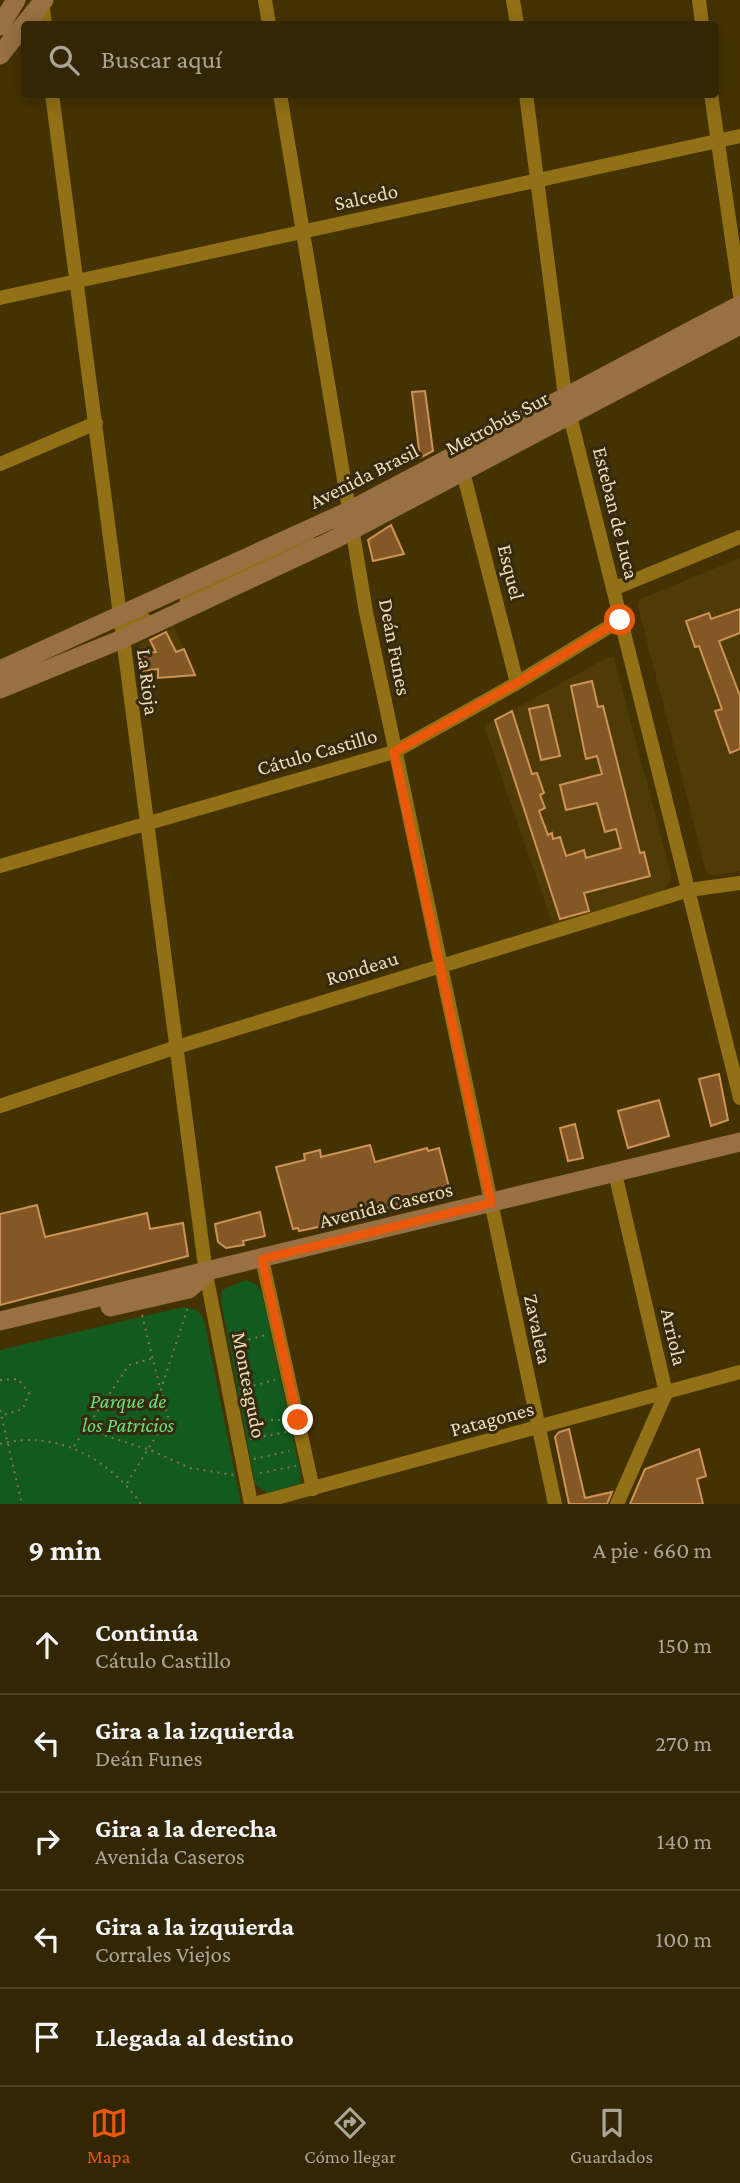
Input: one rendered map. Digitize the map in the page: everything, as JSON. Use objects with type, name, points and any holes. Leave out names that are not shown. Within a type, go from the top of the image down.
[{"type":"main road","points":[[0,26],[16,0]]},
{"type":"main road","points":[[25,21],[40,1]]},
{"type":"main road","points":[[0,55],[21,27]]},
{"type":"main road","name":"Avenida Brasil","points":[[0,689],[121,628],[350,521],[463,472],[567,406],[740,305]]},
{"type":"main road","name":"Avenida Brasil","points":[[350,521],[567,406],[740,325]]},
{"type":"main road","name":"Avenida Brasil","points":[[0,670],[121,628]]},
{"type":"main road","name":"Avenida Caseros","points":[[0,1321],[188,1275],[206,1274],[740,1142]]},
{"type":"main road","name":"Avenida Caseros","points":[[0,1334],[189,1289],[206,1274]]},
{"type":"street","points":[[265,0],[268,21]]},
{"type":"street","points":[[513,0],[516,21]]},
{"type":"street","points":[[699,0],[702,21]]},
{"type":"street","points":[[40,1],[44,21]]},
{"type":"street","name":"La Rioja","points":[[52,98],[74,282],[96,423],[145,823],[206,1274]]},
{"type":"street","name":"Deán Funes","points":[[281,98],[350,521],[394,752],[491,1203]]},
{"type":"street","name":"Esteban de Luca","points":[[527,98],[567,406],[740,1098]]},
{"type":"street","points":[[712,98],[740,295]]},
{"type":"street","name":"Salcedo","points":[[0,298],[740,136]]},
{"type":"street","points":[[0,464],[96,423]]},
{"type":"street","name":"Esquel","points":[[463,472],[517,683]]},
{"type":"street","points":[[613,589],[740,537]]},
{"type":"street","name":"Cátulo Castillo","points":[[0,866],[394,752],[517,683],[620,620]]},
{"type":"street","name":"Rondeau","points":[[0,1106],[177,1047],[690,890],[740,883]]},
{"type":"street","name":"Arriola","points":[[615,1173],[666,1393],[617,1504]]},
{"type":"street","name":"Zavaleta","points":[[491,1203],[555,1504]]},
{"type":"street","points":[[262,1259],[313,1489]]},
{"type":"street","name":"Monteagudo","points":[[206,1274],[252,1504]]},
{"type":"street","name":"Patagones","points":[[252,1504],[538,1429],[740,1372]]},
{"type":"lane","points":[[23,21],[40,1]]},
{"type":"lane","points":[[0,47],[21,23]]},
{"type":"lane","name":"Metrobús Sur","points":[[567,406],[740,314]]},
{"type":"lane","points":[[0,679],[121,628]]},
{"type":"path","points":[[160,1389],[189,1303],[189,1289]]},
{"type":"path","points":[[127,1483],[150,1450],[168,1417],[138,1301]]},
{"type":"path","points":[[220,1346],[278,1332]]},
{"type":"path","points":[[73,1447],[130,1364],[153,1358]]},
{"type":"path","points":[[229,1392],[288,1377]]},
{"type":"path","points":[[0,1380],[18,1379],[29,1393],[23,1409],[1,1416]]},
{"type":"path","points":[[0,1410],[22,1504]]},
{"type":"path","points":[[234,1420],[299,1424]]},
{"type":"path","points":[[239,1442],[299,1424]]},
{"type":"path","points":[[85,1429],[150,1450],[190,1468],[245,1476],[308,1464]]},
{"type":"path","points":[[0,1444],[51,1442],[73,1447],[102,1462],[127,1483],[141,1504]]},
{"type":"path","points":[[243,1461],[304,1448]]},
{"type":"shaded area","points":[[740,558],[740,871],[712,875],[706,872],[638,606],[640,599]]},
{"type":"shaded area","points":[[174,627],[195,675],[142,680],[139,652],[141,643]]},
{"type":"shaded area","points":[[608,657],[614,658],[672,878],[663,891],[553,925],[484,726]]},
{"type":"green space","points":[[246,1280],[257,1285],[262,1294],[301,1475],[300,1484],[267,1493],[255,1484],[221,1300],[222,1290]]},
{"type":"green space","name":"Parque de los Patricios","points":[[183,1307],[197,1310],[204,1319],[241,1504],[0,1504],[0,1350]]},
{"type":"building","points":[[425,391],[433,451],[420,458],[412,392]]},
{"type":"building","points":[[391,525],[404,554],[373,561],[368,540]]},
{"type":"building","points":[[740,609],[740,633],[719,641],[740,696],[740,749],[730,753],[715,711],[722,709],[699,646],[695,647],[686,621],[709,613],[711,619]]},
{"type":"building","points":[[166,632],[176,652],[184,649],[195,675],[158,678],[158,669],[141,671],[139,654],[156,652],[150,640]]},
{"type":"building","points":[[592,681],[598,707],[603,706],[640,853],[644,852],[650,876],[584,893],[589,911],[560,919],[495,720],[512,711],[532,774],[537,773],[544,793],[540,795],[545,808],[539,811],[548,835],[552,833],[553,839],[560,837],[566,856],[584,850],[586,858],[621,848],[616,829],[605,832],[597,803],[566,810],[560,785],[602,774],[597,756],[586,759],[571,686]]},
{"type":"building","points":[[548,705],[560,756],[541,760],[529,709]]},
{"type":"building","points":[[719,1074],[728,1120],[711,1126],[699,1079]]},
{"type":"building","points":[[659,1100],[669,1136],[628,1148],[618,1111]]},
{"type":"building","points":[[575,1124],[583,1158],[568,1161],[560,1128]]},
{"type":"building","points":[[370,1145],[375,1162],[427,1148],[428,1151],[439,1148],[450,1191],[314,1228],[299,1231],[298,1228],[293,1229],[276,1167],[305,1160],[304,1154],[320,1150],[321,1157]]},
{"type":"building","points":[[37,1205],[45,1237],[147,1213],[150,1229],[183,1223],[188,1256],[0,1305],[0,1214]]},
{"type":"building","points":[[260,1212],[265,1236],[243,1241],[244,1245],[226,1248],[218,1242],[215,1224]]},
{"type":"building","points":[[569,1429],[585,1498],[612,1492],[607,1504],[569,1504],[555,1437],[559,1432]]},
{"type":"building","points":[[699,1449],[706,1476],[697,1479],[703,1504],[630,1504],[645,1469]]},
{"type":"route","points":[[298,1420],[262,1259],[491,1203],[394,752],[517,683],[620,620]]}]
